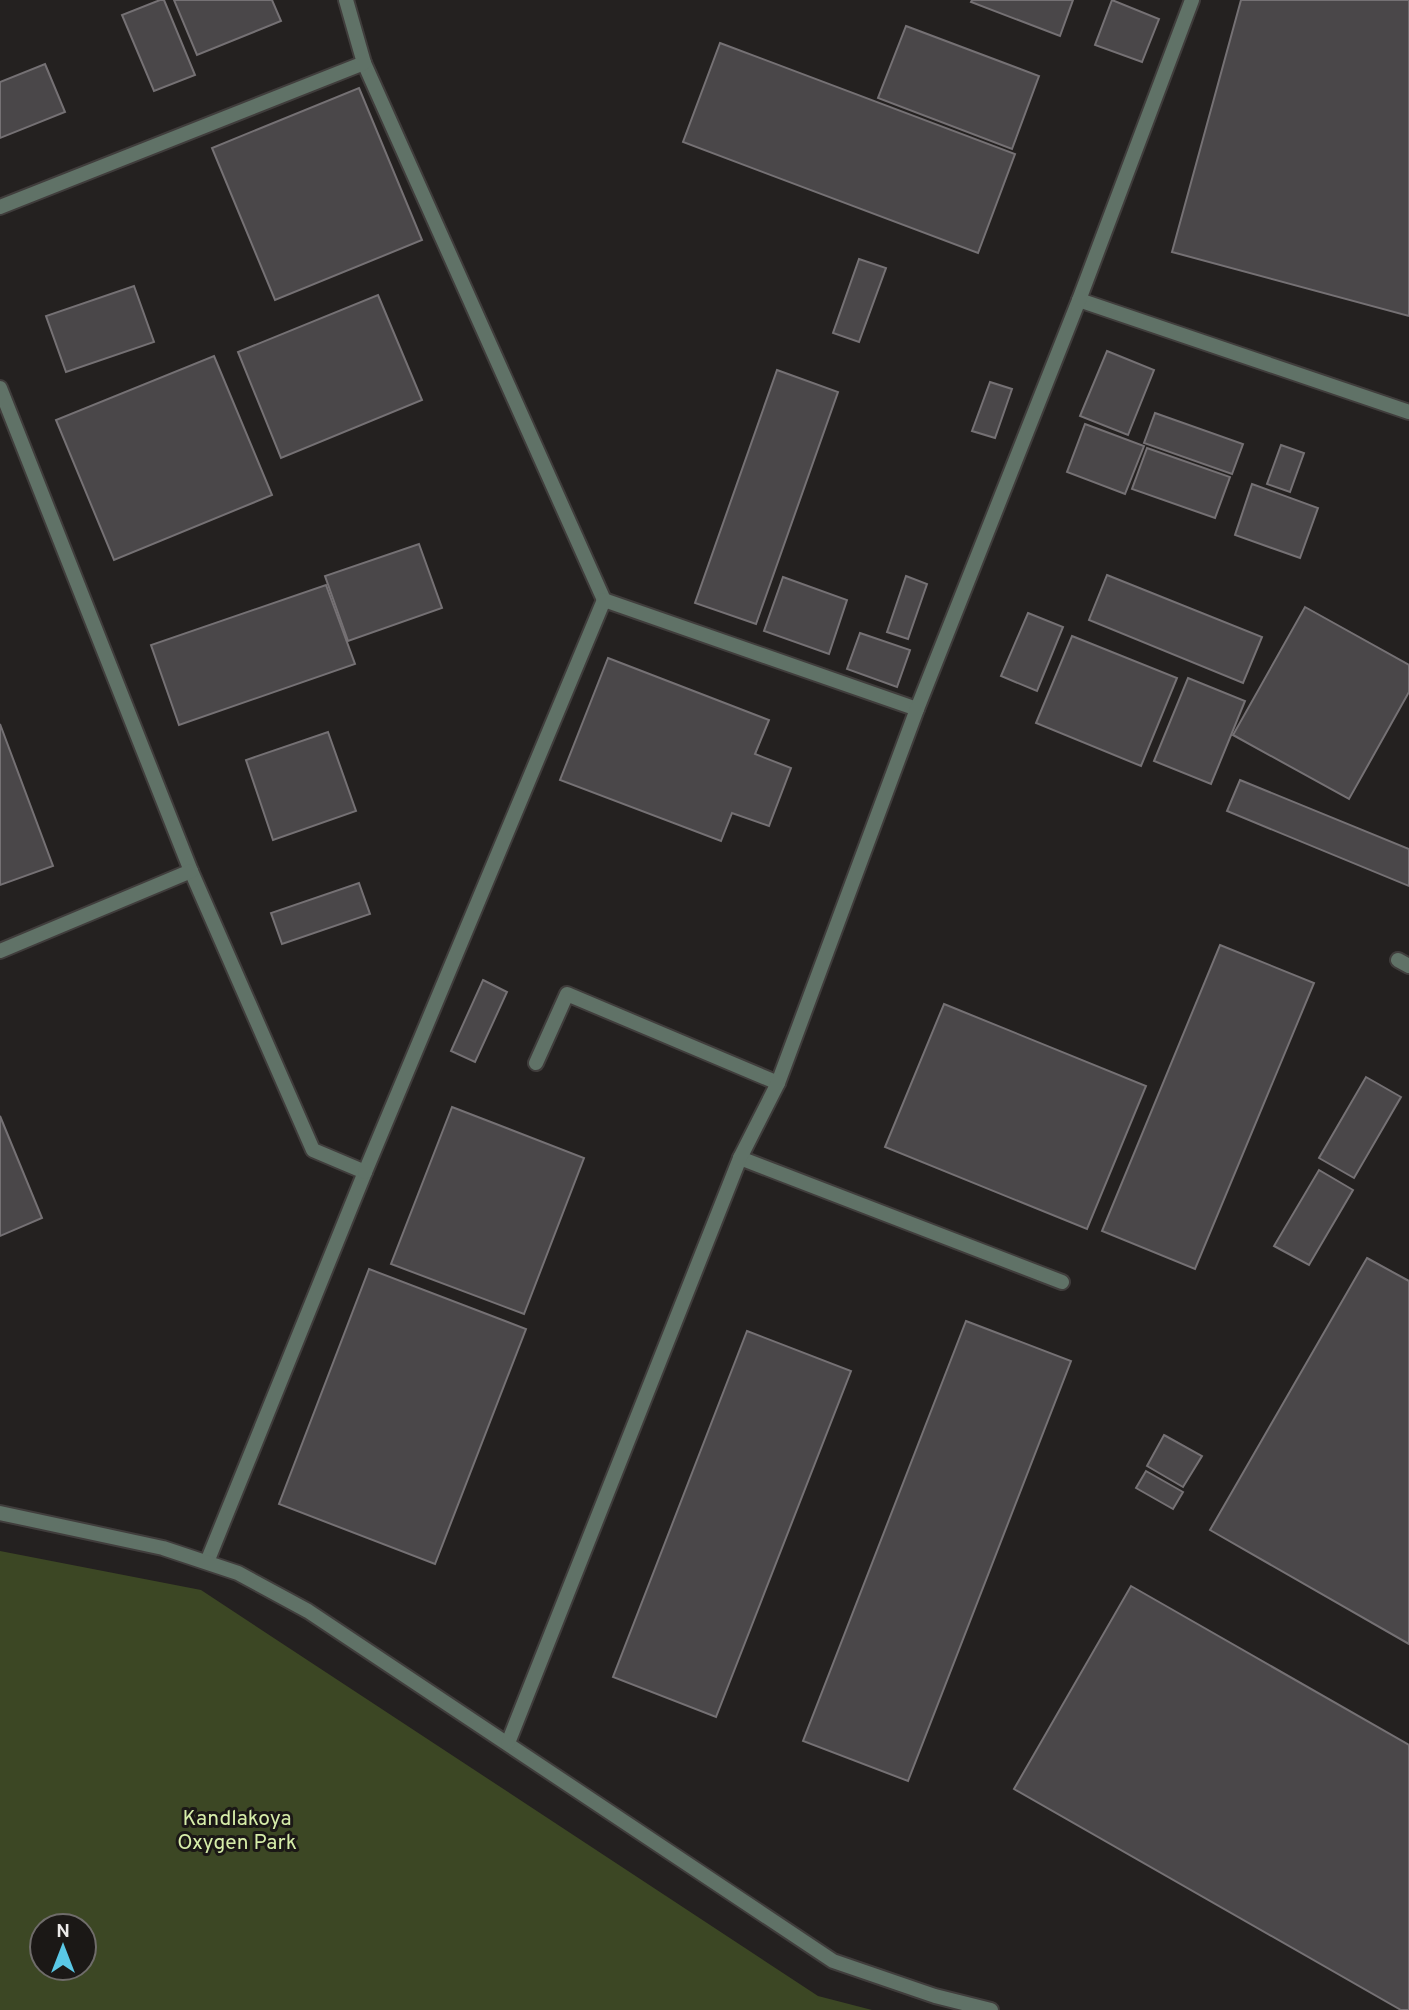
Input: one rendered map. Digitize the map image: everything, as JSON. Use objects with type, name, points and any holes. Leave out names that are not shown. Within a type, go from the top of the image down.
[{"type":"street","points":[[346,0],[364,63],[604,600],[917,709]]},
{"type":"street","points":[[508,1743],[740,1158],[778,1083],[917,709],[1079,300],[1192,0]]},
{"type":"street","points":[[0,207],[364,63]]},
{"type":"street","points":[[1079,300],[1409,412]]},
{"type":"street","points":[[0,388],[191,871],[313,1150],[365,1172]]},
{"type":"street","points":[[207,1562],[365,1172],[604,600]]},
{"type":"street","points":[[0,950],[191,871]]},
{"type":"street","points":[[536,1063],[567,994],[778,1083]]},
{"type":"street","points":[[740,1158],[1062,1282]]},
{"type":"street","points":[[0,1513],[163,1548],[238,1573],[308,1611],[833,1961],[935,1996],[991,2010]]},
{"type":"green space","name":"Kandlakoya Oxygen Park","points":[[0,1551],[201,1590],[818,1996],[872,2010],[0,2010]]},
{"type":"building","points":[[164,0],[195,75],[154,91],[122,15]]},
{"type":"building","points":[[174,0],[272,0],[281,21],[197,55]]},
{"type":"building","points":[[1073,0],[1060,36],[971,2]]},
{"type":"building","points":[[1112,0],[1159,19],[1142,62],[1095,45]]},
{"type":"building","points":[[1241,0],[1409,0],[1409,316],[1172,252]]},
{"type":"building","points":[[906,26],[1039,76],[1012,149],[878,98]]},
{"type":"building","points":[[720,43],[1015,154],[978,253],[683,142]]},
{"type":"building","points":[[45,64],[65,112],[0,138],[0,82]]},
{"type":"building","points":[[359,88],[422,240],[275,300],[212,148]]},
{"type":"building","points":[[859,259],[886,268],[859,342],[833,333]]},
{"type":"building","points":[[134,286],[154,342],[66,372],[46,316]]},
{"type":"building","points":[[378,295],[422,400],[281,458],[238,352]]},
{"type":"building","points":[[1107,351],[1154,370],[1128,435],[1080,416]]},
{"type":"building","points":[[214,356],[272,495],[114,560],[56,420]]},
{"type":"building","points":[[777,370],[838,392],[756,624],[695,603]]},
{"type":"building","points":[[990,382],[1012,389],[995,438],[972,431]]},
{"type":"building","points":[[1155,413],[1243,444],[1232,474],[1144,443]]},
{"type":"building","points":[[1085,424],[1144,446],[1125,494],[1067,472]]},
{"type":"building","points":[[1281,445],[1304,453],[1290,492],[1267,484]]},
{"type":"building","points":[[1147,448],[1230,477],[1215,518],[1132,489]]},
{"type":"building","points":[[1252,484],[1318,508],[1300,558],[1235,535]]},
{"type":"building","points":[[419,544],[442,608],[348,641],[325,576]]},
{"type":"building","points":[[1107,575],[1262,637],[1243,683],[1089,620]]},
{"type":"building","points":[[906,576],[927,584],[908,639],[887,632]]},
{"type":"building","points":[[783,577],[847,600],[829,654],[764,631]]},
{"type":"building","points":[[326,585],[355,664],[179,725],[151,645]]},
{"type":"building","points":[[1305,607],[1409,665],[1409,692],[1349,799],[1233,735]]},
{"type":"building","points":[[1028,613],[1063,627],[1037,691],[1001,676]]},
{"type":"building","points":[[860,633],[910,650],[897,687],[847,669]]},
{"type":"building","points":[[1072,636],[1177,678],[1141,766],[1036,723]]},
{"type":"building","points":[[608,658],[769,720],[755,754],[791,768],[769,826],[732,813],[721,841],[560,780]]},
{"type":"building","points":[[1188,678],[1245,701],[1211,784],[1154,761]]},
{"type":"building","points":[[0,724],[53,866],[0,885]]},
{"type":"building","points":[[328,732],[356,811],[273,840],[246,760]]},
{"type":"building","points":[[1240,780],[1409,849],[1409,886],[1227,811]]},
{"type":"building","points":[[359,883],[370,914],[282,944],[271,913]]},
{"type":"building","points":[[1220,945],[1314,983],[1195,1269],[1102,1231]]},
{"type":"building","points":[[483,980],[507,992],[475,1062],[451,1051]]},
{"type":"building","points":[[944,1004],[1146,1086],[1087,1229],[885,1147]]},
{"type":"building","points":[[1366,1077],[1401,1097],[1354,1178],[1319,1158]]},
{"type":"building","points":[[452,1107],[584,1158],[524,1314],[391,1264]]},
{"type":"building","points":[[0,1116],[42,1218],[0,1236]]},
{"type":"building","points":[[1319,1170],[1353,1190],[1309,1265],[1274,1246]]},
{"type":"building","points":[[1367,1258],[1409,1281],[1409,1644],[1210,1530]]},
{"type":"building","points":[[369,1269],[526,1329],[435,1564],[279,1504]]},
{"type":"building","points":[[966,1321],[1071,1361],[908,1781],[803,1741]]},
{"type":"building","points":[[747,1331],[851,1371],[716,1717],[613,1677]]},
{"type":"building","points":[[1164,1435],[1202,1456],[1183,1487],[1147,1466]]},
{"type":"building","points":[[1146,1471],[1183,1492],[1173,1509],[1136,1488]]},
{"type":"building","points":[[1131,1586],[1409,1745],[1409,2010],[1401,2010],[1014,1789]]}]
